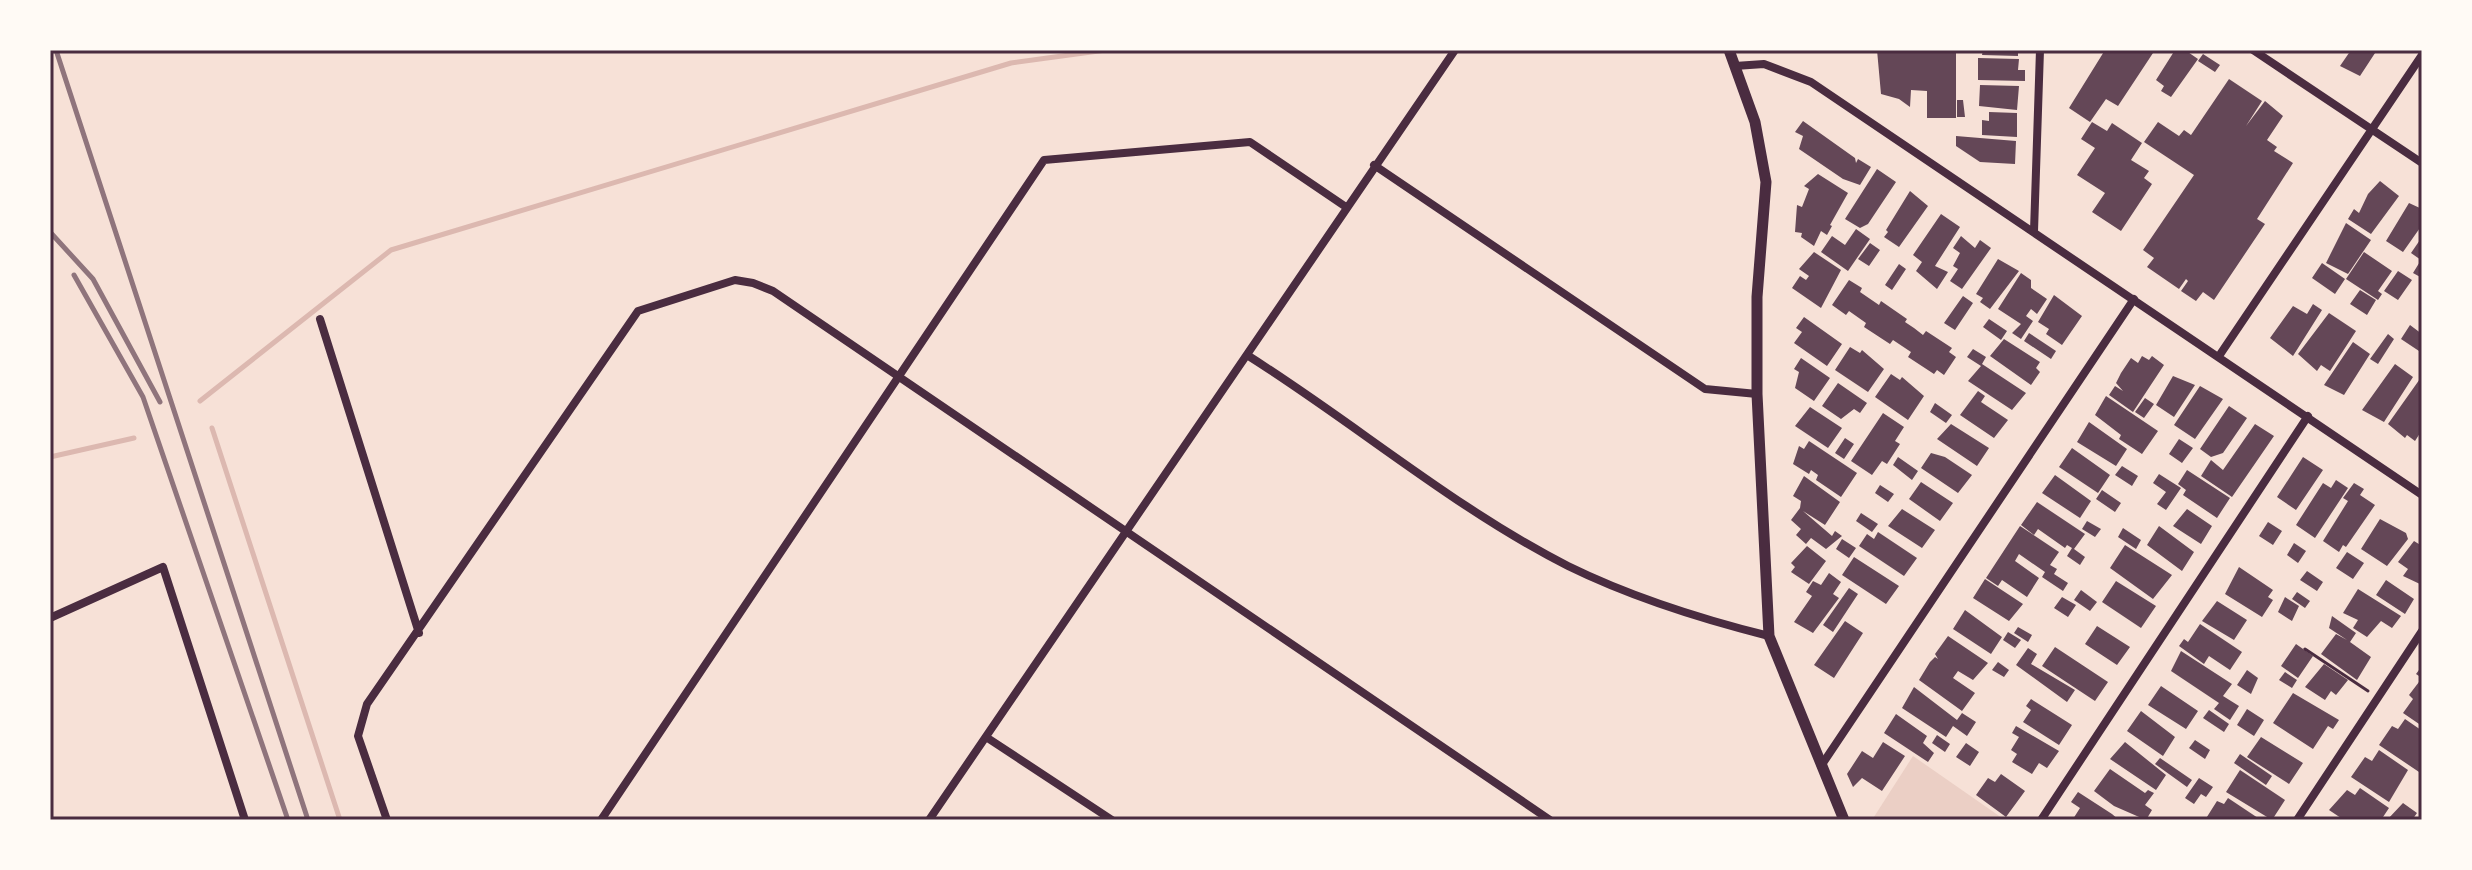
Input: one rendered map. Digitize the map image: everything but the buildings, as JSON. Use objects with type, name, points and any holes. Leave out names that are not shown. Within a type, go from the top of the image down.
[{"type":"street","points":[[929,820],[1455,50]]},
{"type":"street","points":[[1729,50],[1755,122],[1766,182],[1757,297],[1757,394],[1769,636],[1844,820]]},
{"type":"street","points":[[2034,231],[2040,50]]},
{"type":"street","points":[[2253,50],[2422,163]]},
{"type":"street","points":[[2219,356],[2422,55]]},
{"type":"street","points":[[1735,66],[1764,64],[1811,82],[2422,495]]},
{"type":"street","points":[[601,820],[1044,160],[1250,142],[1346,207]]},
{"type":"street","points":[[1374,165],[1705,389],[1757,394]]},
{"type":"street","points":[[387,820],[358,736],[367,704],[419,633],[638,311],[735,280],[773,291],[1125,534],[1550,820]]},
{"type":"street","points":[[1821,766],[2134,299]]},
{"type":"street","points":[[320,319],[419,633]]},
{"type":"street","points":[[1247,355],[1483,515],[1569,566],[1652,601],[1769,636]]},
{"type":"street","points":[[2041,820],[2308,416]]},
{"type":"street","points":[[50,618],[163,567],[245,820]]},
{"type":"street","points":[[2297,820],[2422,631]]},
{"type":"street","points":[[986,737],[1112,820]]},
{"type":"path","points":[[2305,649],[2378,698]]},
{"type":"shaded area","points":[[1913,756],[2005,820],[1872,820]]},
{"type":"waterway","points":[[200,401],[391,250],[1011,63],[1106,50]]},
{"type":"waterway","points":[[212,428],[340,820]]},
{"type":"waterway","points":[[50,457],[134,438]]},
{"type":"railway","points":[[56,50],[308,820]]},
{"type":"railway","points":[[50,232],[93,279],[160,402]]},
{"type":"railway","points":[[74,275],[143,397],[288,820]]}]
